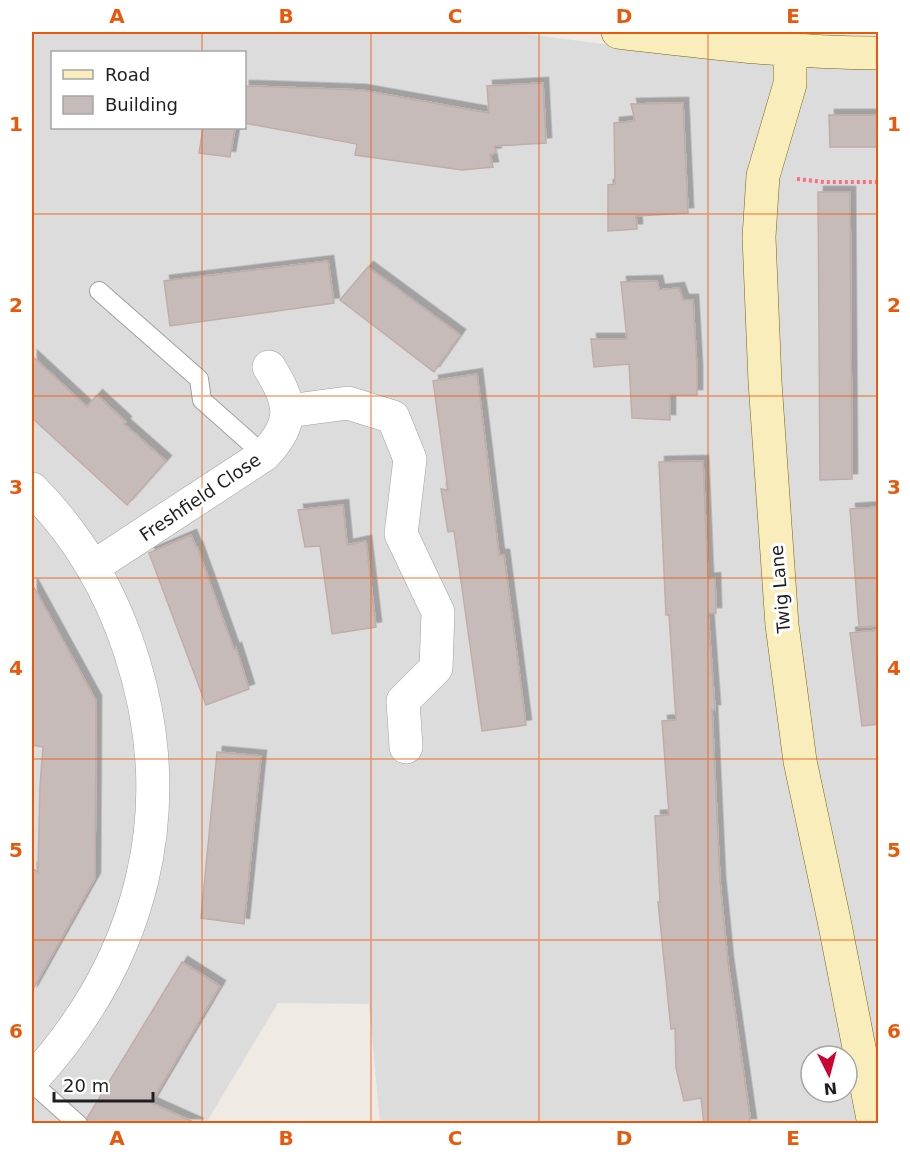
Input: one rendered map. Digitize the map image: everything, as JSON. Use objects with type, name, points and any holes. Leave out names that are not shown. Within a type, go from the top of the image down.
[{"type":"street","points":[[618,32],[745,39],[790,51],[879,53]]},
{"type":"street","name":"Twig Lane","points":[[790,51],[788,92],[763,176],[759,237],[782,624],[800,761],[874,1124]]},
{"type":"street","points":[[269,367],[279,384],[288,411],[348,402],[393,417],[410,459],[401,534],[438,612],[436,668],[403,701],[406,747]]},
{"type":"street","name":"Freshfield Close","points":[[93,567],[264,455],[283,432],[288,411]]},
{"type":"street","points":[[32,489],[66,528],[93,567],[110,599],[139,678],[148,720],[153,775],[153,810],[149,847],[141,887],[132,916],[109,969],[86,1011],[57,1053],[32,1082]]},
{"type":"lane","points":[[99,291],[199,379],[202,400],[264,455]]},
{"type":"lane","points":[[32,1082],[78,1124]]},
{"type":"path","points":[[763,176],[824,182],[879,182]]},
{"type":"shaded area","points":[[32,32],[509,32],[707,57],[878,57],[878,1123],[380,1123],[369,1004],[278,1003],[206,1123],[32,1123]]},
{"type":"building","points":[[543,83],[546,143],[495,146],[496,153],[490,154],[493,167],[462,170],[355,155],[357,144],[246,123],[246,86],[361,90],[489,113],[487,86]]},
{"type":"building","points":[[683,103],[688,213],[636,216],[637,229],[608,231],[608,185],[615,184],[614,123],[635,121],[631,104]]},
{"type":"building","points":[[829,115],[879,115],[879,147],[830,147]]},
{"type":"building","points":[[203,129],[235,129],[230,157],[199,153]]},
{"type":"building","points":[[818,192],[850,192],[852,479],[820,480]]},
{"type":"building","points":[[328,261],[334,303],[170,326],[164,281]]},
{"type":"building","points":[[368,267],[460,335],[434,372],[340,300]]},
{"type":"building","points":[[657,281],[659,290],[679,288],[683,300],[693,300],[697,395],[670,395],[670,420],[632,418],[629,364],[594,367],[591,339],[627,339],[621,282]]},
{"type":"building","points":[[32,356],[87,407],[97,395],[126,422],[124,424],[166,461],[127,505],[32,418]]},
{"type":"building","points":[[477,374],[499,555],[504,555],[526,725],[482,731],[454,531],[448,532],[441,489],[448,490],[433,381]]},
{"type":"building","points":[[703,461],[708,579],[715,578],[716,613],[708,613],[715,710],[712,710],[720,882],[728,963],[751,1124],[704,1124],[701,1098],[684,1101],[676,1068],[675,1028],[671,1029],[658,902],[660,902],[655,816],[669,815],[662,721],[676,720],[669,615],[666,615],[659,462]]},
{"type":"building","points":[[343,505],[347,545],[366,541],[376,627],[332,634],[320,546],[305,547],[298,510]]},
{"type":"building","points":[[879,507],[879,626],[859,627],[850,509]]},
{"type":"building","points":[[191,535],[234,650],[236,648],[249,689],[206,705],[149,553]]},
{"type":"building","points":[[32,584],[96,701],[95,878],[32,991],[32,868],[38,872],[43,747],[32,745]]},
{"type":"building","points":[[879,630],[879,724],[862,726],[850,633]]},
{"type":"building","points":[[217,752],[261,756],[244,924],[201,918]]},
{"type":"building","points":[[182,962],[220,986],[151,1103],[198,1124],[89,1124],[87,1118]]}]
